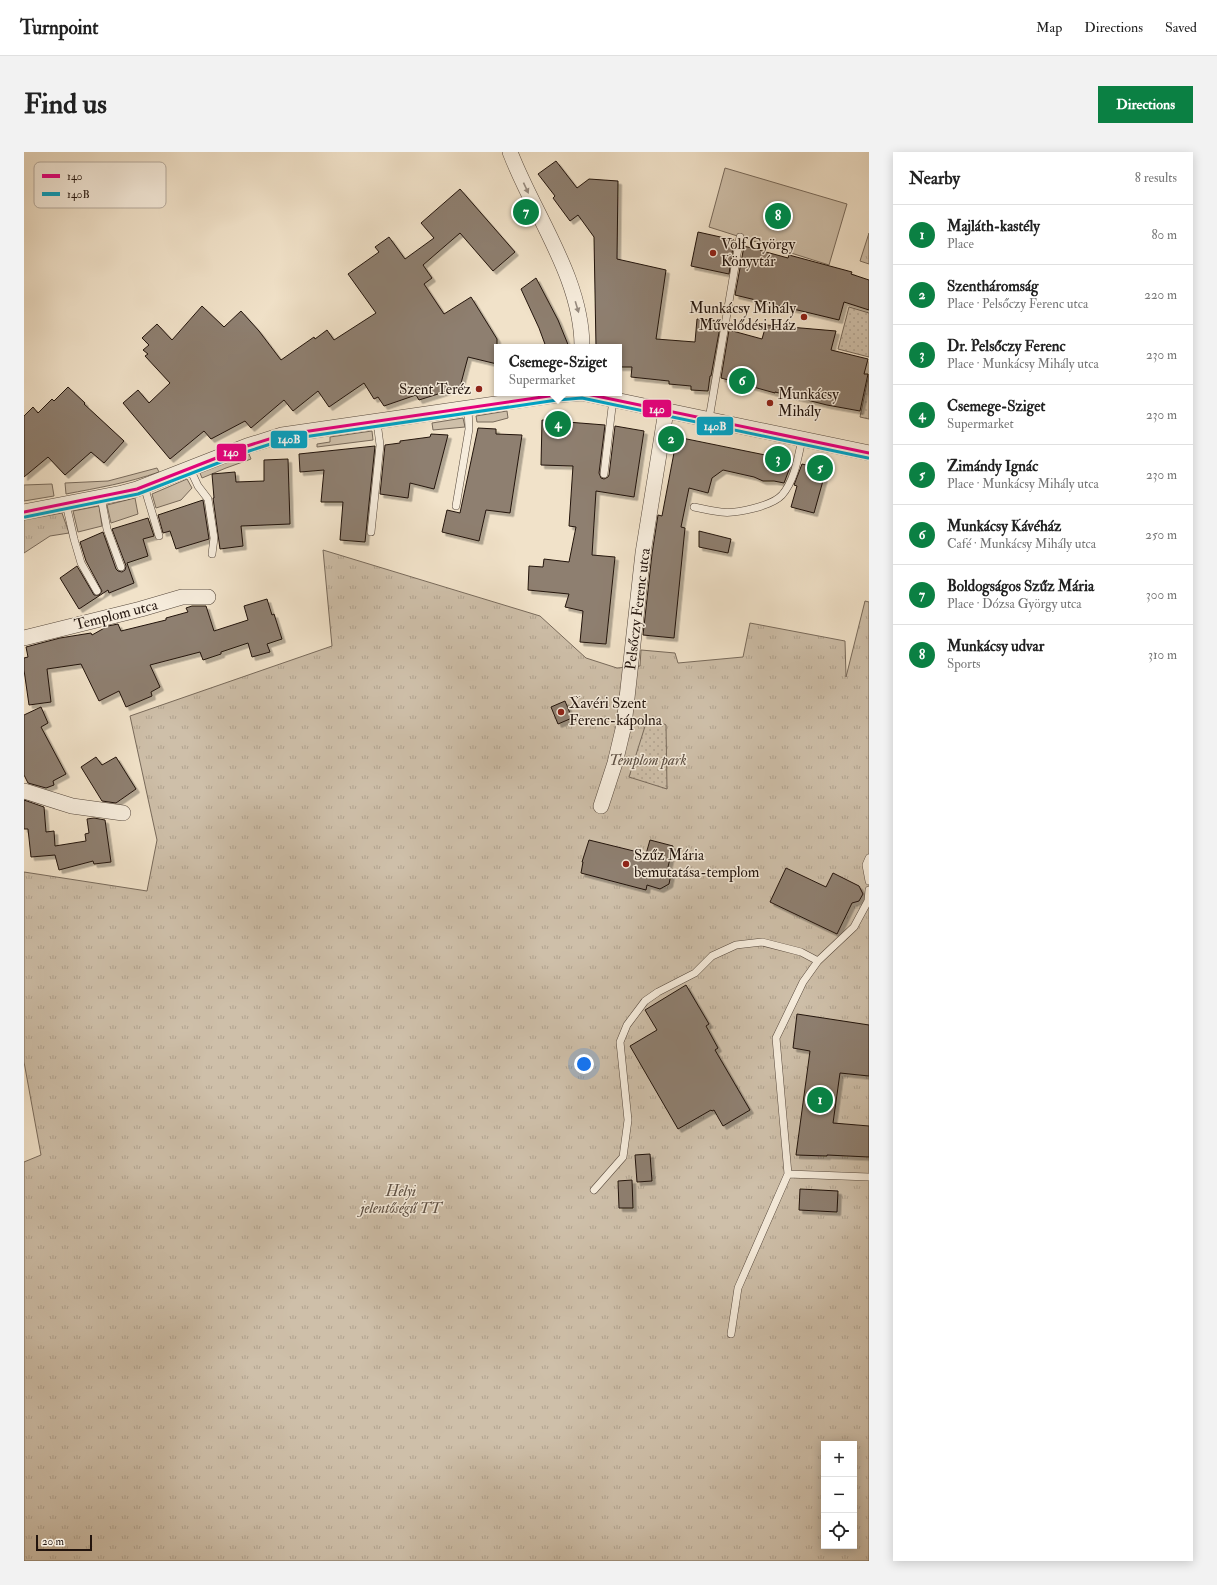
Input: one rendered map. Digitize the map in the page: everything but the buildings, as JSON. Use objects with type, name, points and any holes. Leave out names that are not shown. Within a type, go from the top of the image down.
[{"type":"street","points":[[510,152],[531,200],[557,252],[571,287],[580,316],[582,344]]},
{"type":"street","points":[[24,512],[122,493],[190,469],[247,446],[282,435],[549,396]]},
{"type":"street","points":[[598,396],[869,453]]},
{"type":"street","name":"Pelsőczy Ferenc utca","points":[[601,806],[615,763],[624,725],[644,553],[666,411]]},
{"type":"street","name":"Templom utca","points":[[24,638],[141,609],[182,597],[208,597]]},
{"type":"street","points":[[24,791],[72,806],[123,813]]},
{"type":"lane","points":[[709,419],[740,237]]},
{"type":"lane","points":[[604,474],[613,399]]},
{"type":"lane","points":[[456,506],[469,429],[468,408]]},
{"type":"lane","points":[[371,532],[380,445],[377,422]]},
{"type":"lane","points":[[694,507],[723,513],[762,507],[771,503],[782,495],[789,484],[796,465],[802,440]]},
{"type":"lane","points":[[190,469],[198,486],[208,499],[214,538],[212,554]]},
{"type":"lane","points":[[144,486],[159,536]]},
{"type":"lane","points":[[101,497],[107,529],[121,567]]},
{"type":"lane","points":[[66,504],[81,563],[97,592]]},
{"type":"lane","points":[[869,858],[866,865],[869,882]]},
{"type":"lane","points":[[731,1334],[738,1288],[788,1174],[776,1038],[803,982],[818,961],[854,928],[868,901],[869,890]]},
{"type":"lane","points":[[594,1190],[623,1157],[628,1120],[620,1042],[627,1025],[645,1001],[658,992],[695,973],[712,956],[736,945],[762,942],[801,952],[818,961]]},
{"type":"lane","points":[[788,1174],[869,1177]]},
{"type":"green space","points":[[725,168],[847,204],[829,265],[709,227]]},
{"type":"green space","points":[[869,233],[869,264],[860,261]]},
{"type":"green space","points":[[849,307],[869,313],[869,357],[838,349]]},
{"type":"green space","points":[[869,374],[869,419],[860,417]]},
{"type":"green space","points":[[507,411],[508,418],[493,422],[477,422],[476,416]]},
{"type":"green space","points":[[463,418],[465,427],[433,430],[432,423]]},
{"type":"green space","points":[[372,431],[373,440],[317,447],[317,444],[330,442],[330,437]]},
{"type":"green space","points":[[249,454],[251,459],[202,478],[200,473]]},
{"type":"green space","points":[[157,468],[159,472],[136,479],[66,494],[65,483],[108,481]]},
{"type":"green space","points":[[187,479],[192,488],[181,500],[156,508],[152,494]]},
{"type":"green space","points":[[52,484],[54,496],[24,501],[24,485]]},
{"type":"green space","points":[[135,498],[138,514],[111,523],[107,505]]},
{"type":"green space","points":[[99,506],[102,526],[78,532],[73,511]]},
{"type":"green space","points":[[62,513],[69,533],[50,536],[24,553],[24,520]]},
{"type":"green space","name":"Helyi jelentőségű TT","points":[[323,550],[540,616],[586,658],[617,668],[640,666],[641,650],[675,653],[678,663],[743,657],[750,623],[845,641],[846,677],[865,601],[869,602],[869,1561],[24,1561],[24,1162],[41,1155],[24,1062],[24,872],[147,891],[157,840],[130,716],[332,646]]},
{"type":"green space","name":"Templom park","points":[[647,720],[657,720],[666,725],[667,789],[629,777]]},
{"type":"transit line","name":"140","points":[[24,512],[137,489],[247,446],[282,435],[549,396]]},
{"type":"transit line","name":"140","points":[[596,396],[869,453]]},
{"type":"transit line","name":"140B","points":[[25,517],[138,494],[249,451],[283,440],[557,400],[582,398],[868,458]]},
{"type":"place","name":"Boldogságos Szűz Mária","points":[[526,212]]},
{"type":"place","name":"Munkácsy udvar","points":[[778,216]]},
{"type":"place","name":"Volf György Könyvtár","points":[[713,253]]},
{"type":"place","name":"Munkácsy Mihály Művelődési Ház","points":[[804,317]]},
{"type":"place","name":"Munkácsy Kávéház","points":[[742,381]]},
{"type":"place","name":"Szent Teréz","points":[[479,389]]},
{"type":"place","name":"Munkácsy Mihály","points":[[770,403]]},
{"type":"place","name":"Csemege-Sziget","points":[[558,424]]},
{"type":"place","name":"Szentháromság","points":[[671,439]]},
{"type":"place","name":"Dr. Pelsőczy Ferenc","points":[[778,459]]},
{"type":"place","name":"Zimándy Ignác","points":[[820,468]]},
{"type":"place","name":"Xavéri Szent Ferenc-kápolna","points":[[561,712]]},
{"type":"place","name":"Szűz Mária bemutatása-templom","points":[[626,864]]},
{"type":"place","name":"Majláth-kastély","points":[[820,1100]]}]
